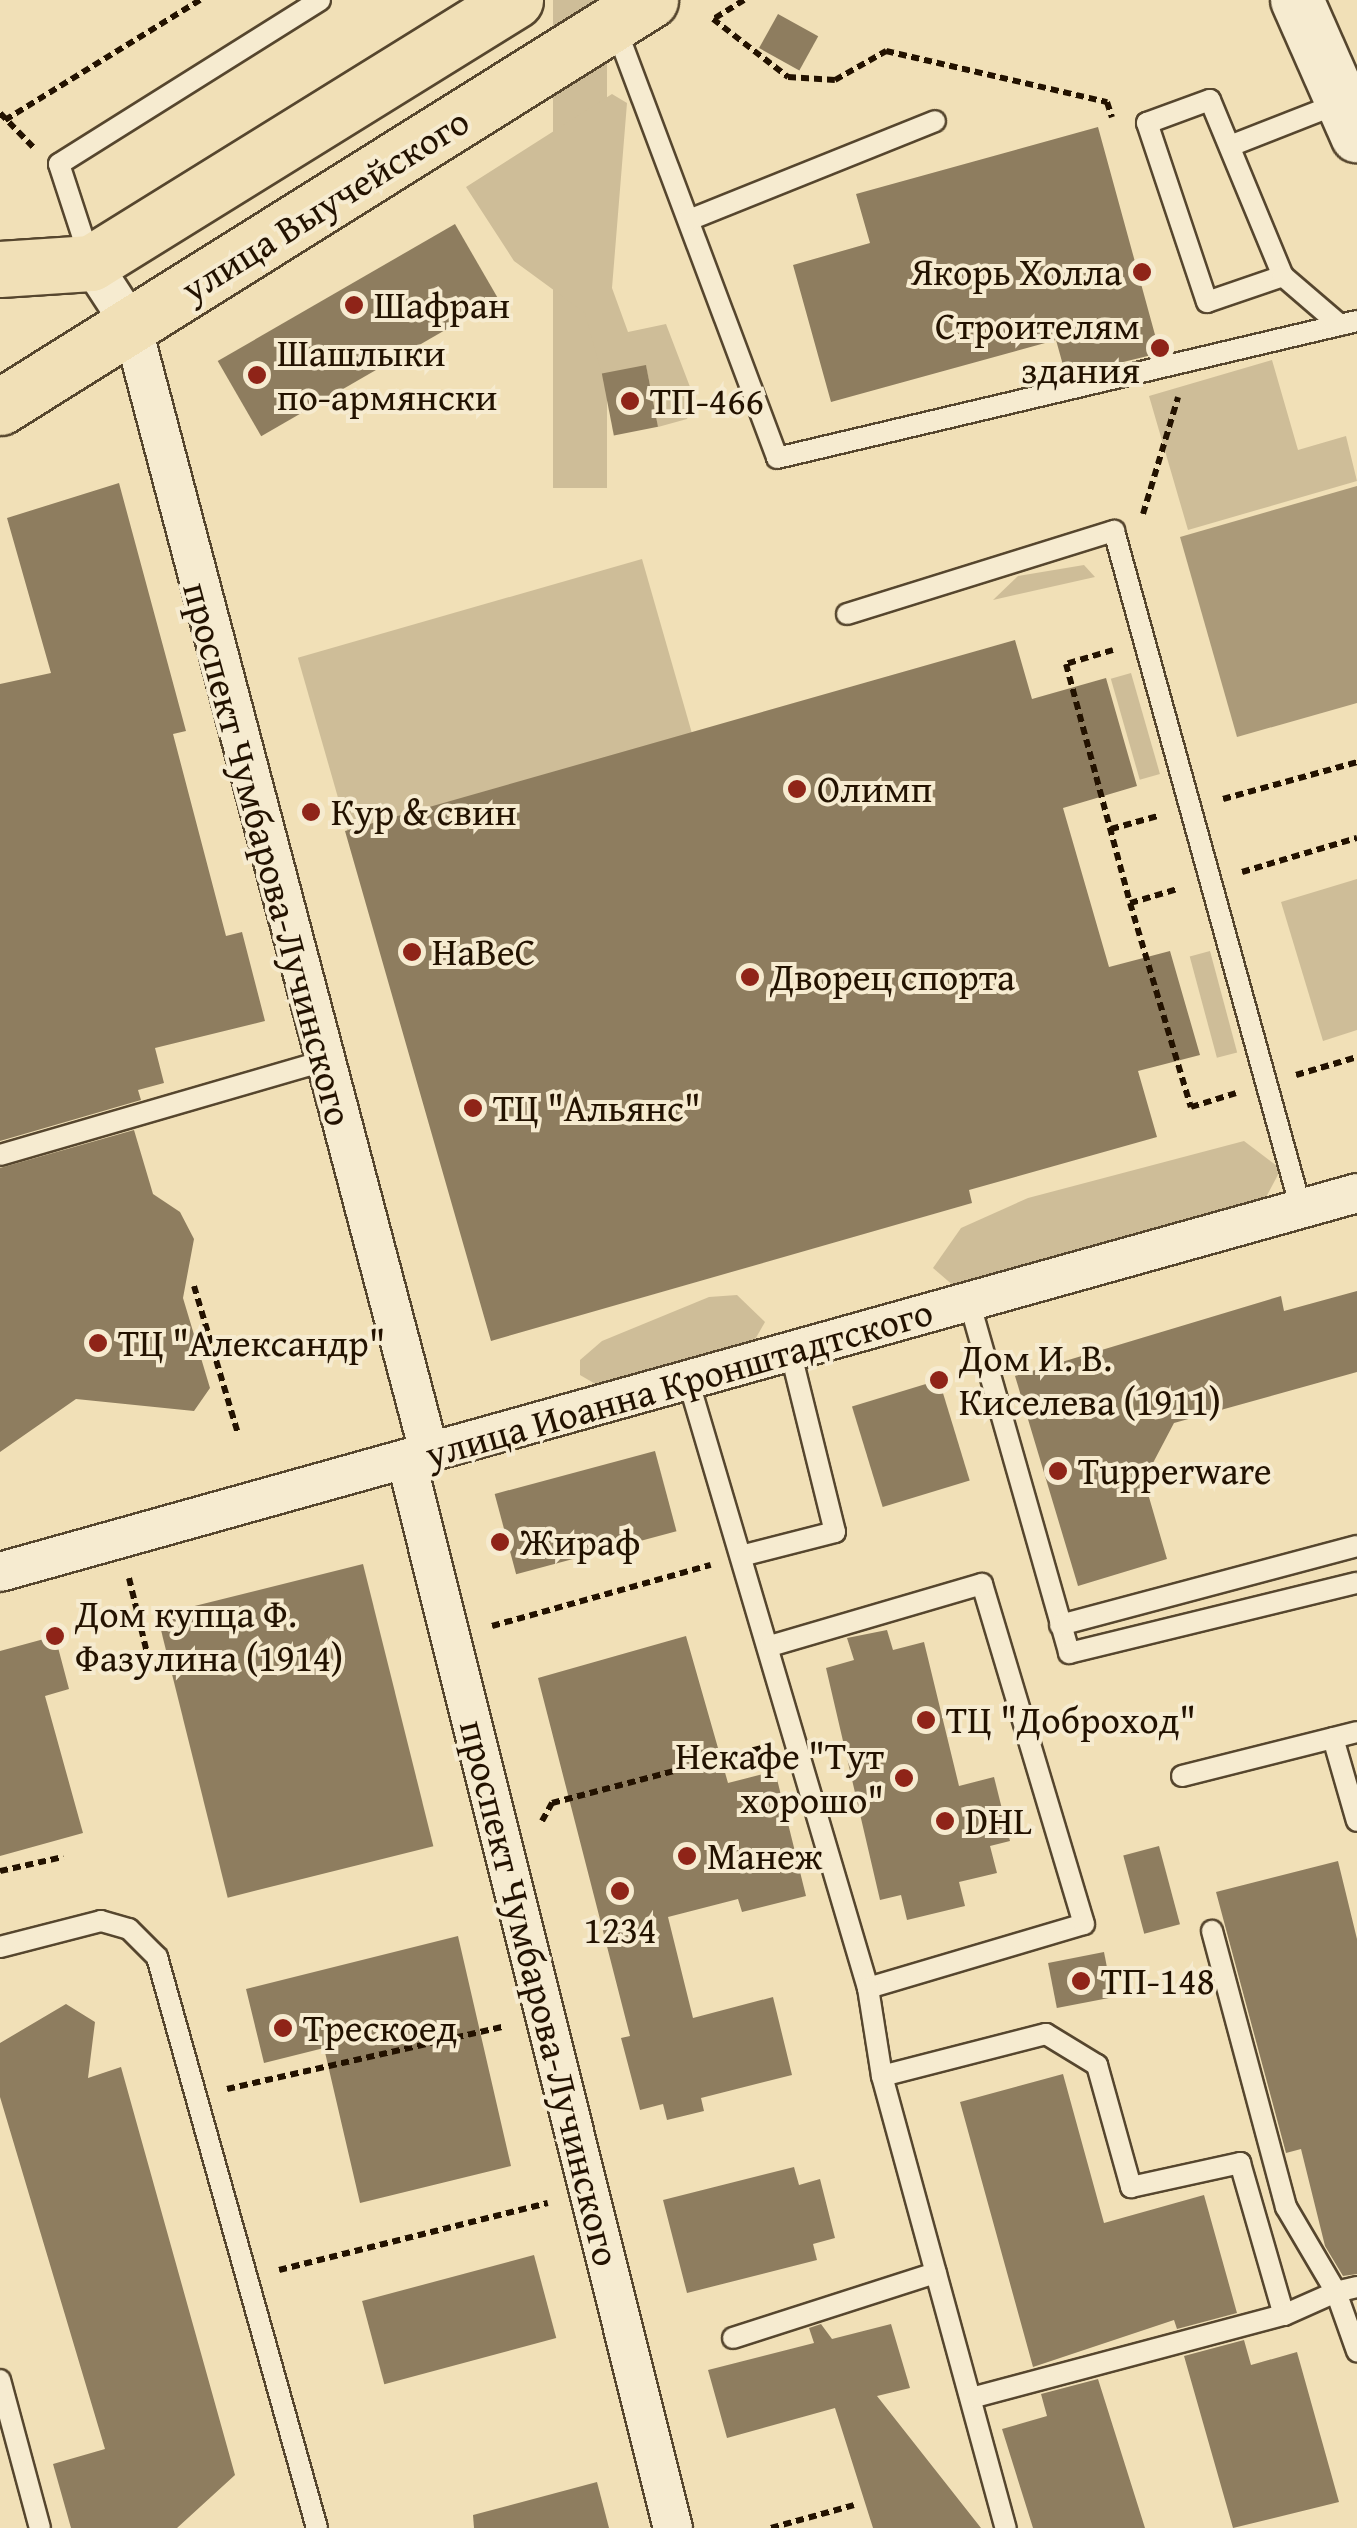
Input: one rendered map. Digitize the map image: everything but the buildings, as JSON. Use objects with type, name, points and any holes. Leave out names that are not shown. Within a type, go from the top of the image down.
[{"type":"main road","name":"улица Выучейского","points":[[0,270],[91,262],[515,0]]},
{"type":"main road","points":[[1297,0],[1350,119]]},
{"type":"main road","name":"улица Выучейского","points":[[0,407],[632,11]]},
{"type":"street","name":"проспект Чумбарова-Лучинского","points":[[91,262],[132,326],[418,1455],[452,1638],[673,2528]]},
{"type":"street","name":"улица Иоанна Кронштадтского","points":[[0,1572],[1357,1194]]},
{"type":"lane","points":[[91,262],[59,164],[320,0]]},
{"type":"lane","points":[[632,11],[689,220],[776,458],[1349,323]]},
{"type":"lane","points":[[1283,276],[1207,302],[1147,123],[1210,100],[1283,276],[1349,323]]},
{"type":"lane","points":[[1230,146],[1350,119]]},
{"type":"lane","points":[[689,220],[934,122]]},
{"type":"lane","points":[[848,614],[1114,531],[1301,1209]]},
{"type":"lane","points":[[0,1155],[320,1062]]},
{"type":"lane","points":[[968,1302],[1069,1653],[1357,1583]]},
{"type":"lane","points":[[741,1556],[835,1532],[791,1354]]},
{"type":"lane","points":[[689,1383],[770,1646],[868,1988],[882,2076],[1006,2528]]},
{"type":"lane","points":[[1060,1625],[1357,1546]]},
{"type":"lane","points":[[770,1646],[982,1584],[1084,1924],[868,1988]]},
{"type":"lane","points":[[1182,1776],[1357,1732]]},
{"type":"lane","points":[[1334,1738],[1357,1821]]},
{"type":"lane","points":[[0,1948],[101,1921],[128,1929],[157,1958],[201,2095],[316,2528]]},
{"type":"lane","points":[[1212,1931],[1286,2207],[1336,2292],[1357,2351]]},
{"type":"lane","points":[[882,2076],[1046,2034],[1097,2065],[1131,2187],[1240,2163],[1284,2315]]},
{"type":"lane","points":[[733,2338],[936,2273]]},
{"type":"lane","points":[[971,2398],[1284,2315],[1357,2287]]},
{"type":"lane","points":[[0,2380],[40,2528]]},
{"type":"path","points":[[5,120],[200,0]]},
{"type":"path","points":[[744,0],[713,19],[788,76],[835,80],[886,51],[1107,102]]},
{"type":"path","points":[[1124,647],[1066,664],[1130,903],[1190,1107],[1249,1090]]},
{"type":"path","points":[[1248,791],[1357,762]]},
{"type":"path","points":[[1111,829],[1172,812]]},
{"type":"path","points":[[1270,864],[1357,838]]},
{"type":"path","points":[[1130,903],[1194,884]]},
{"type":"path","points":[[194,1286],[238,1434]]},
{"type":"path","points":[[452,1638],[741,1556]]},
{"type":"path","points":[[129,1577],[149,1661]]},
{"type":"path","points":[[512,1874],[552,1802],[796,1739]]},
{"type":"path","points":[[0,1871],[63,1858]]},
{"type":"path","points":[[201,2095],[548,2016]]},
{"type":"path","points":[[249,2276],[588,2191]]},
{"type":"path","points":[[771,2528],[854,2505]]},
{"type":"shaded area","points":[[553,0],[607,0],[607,488],[553,488]]},
{"type":"shaded area","points":[[612,94],[627,103],[612,288],[628,332],[666,324],[695,400],[687,419],[658,427],[646,366],[602,375],[585,313],[514,261],[466,187]]},
{"type":"shaded area","points":[[1272,360],[1298,450],[1346,436],[1357,481],[1188,530],[1149,396]]},
{"type":"shaded area","points":[[1357,486],[1357,703],[1237,737],[1180,537]]},
{"type":"shaded area","points":[[642,559],[692,733],[348,832],[298,658]]},
{"type":"shaded area","points":[[1084,565],[1095,577],[993,600],[1018,576]]},
{"type":"shaded area","points":[[1131,673],[1160,774],[1140,780],[1111,679]]},
{"type":"shaded area","points":[[1357,879],[1357,1030],[1323,1041],[1281,902]]},
{"type":"shaded area","points":[[1210,951],[1237,1052],[1217,1058],[1190,956]]},
{"type":"shaded area","points":[[1244,1141],[1281,1169],[1264,1201],[955,1287],[933,1268],[961,1228],[1028,1198]]},
{"type":"shaded area","points":[[737,1295],[765,1322],[753,1343],[604,1389],[580,1375],[580,1360],[602,1341],[709,1297]]},
{"type":"place","name":"Якорь Холла","points":[[1142,272]]},
{"type":"place","name":"Шафран","points":[[354,305]]},
{"type":"place","name":"Строителям здания","points":[[1160,348]]},
{"type":"place","name":"Шашлыки по-армянски","points":[[257,375]]},
{"type":"place","name":"ТП-466","points":[[630,401]]},
{"type":"place","name":"Олимп","points":[[797,789]]},
{"type":"place","name":"Кур & свин","points":[[311,812]]},
{"type":"place","name":"НаВеС","points":[[412,952]]},
{"type":"place","name":"Дворец спорта","points":[[750,977]]},
{"type":"place","name":"ТЦ \"Альянс\"","points":[[473,1108]]},
{"type":"place","name":"ТЦ \"Александр\"","points":[[98,1343]]},
{"type":"place","name":"Дом И. В. Киселева (1911)","points":[[939,1380]]},
{"type":"place","name":"Tupperware","points":[[1058,1471]]},
{"type":"place","name":"Жираф","points":[[500,1542]]},
{"type":"place","name":"Дом купца Ф. Фазулина (1914)","points":[[55,1636]]},
{"type":"place","name":"ТЦ \"Доброход\"","points":[[926,1720]]},
{"type":"place","name":"Некафе \"Тут хорошо\"","points":[[904,1778]]},
{"type":"place","name":"DHL","points":[[945,1821]]},
{"type":"place","name":"Манеж","points":[[687,1856]]},
{"type":"place","name":"1234","points":[[620,1891]]},
{"type":"place","name":"ТП-148","points":[[1081,1981]]},
{"type":"place","name":"Трескоед","points":[[283,2028]]}]
